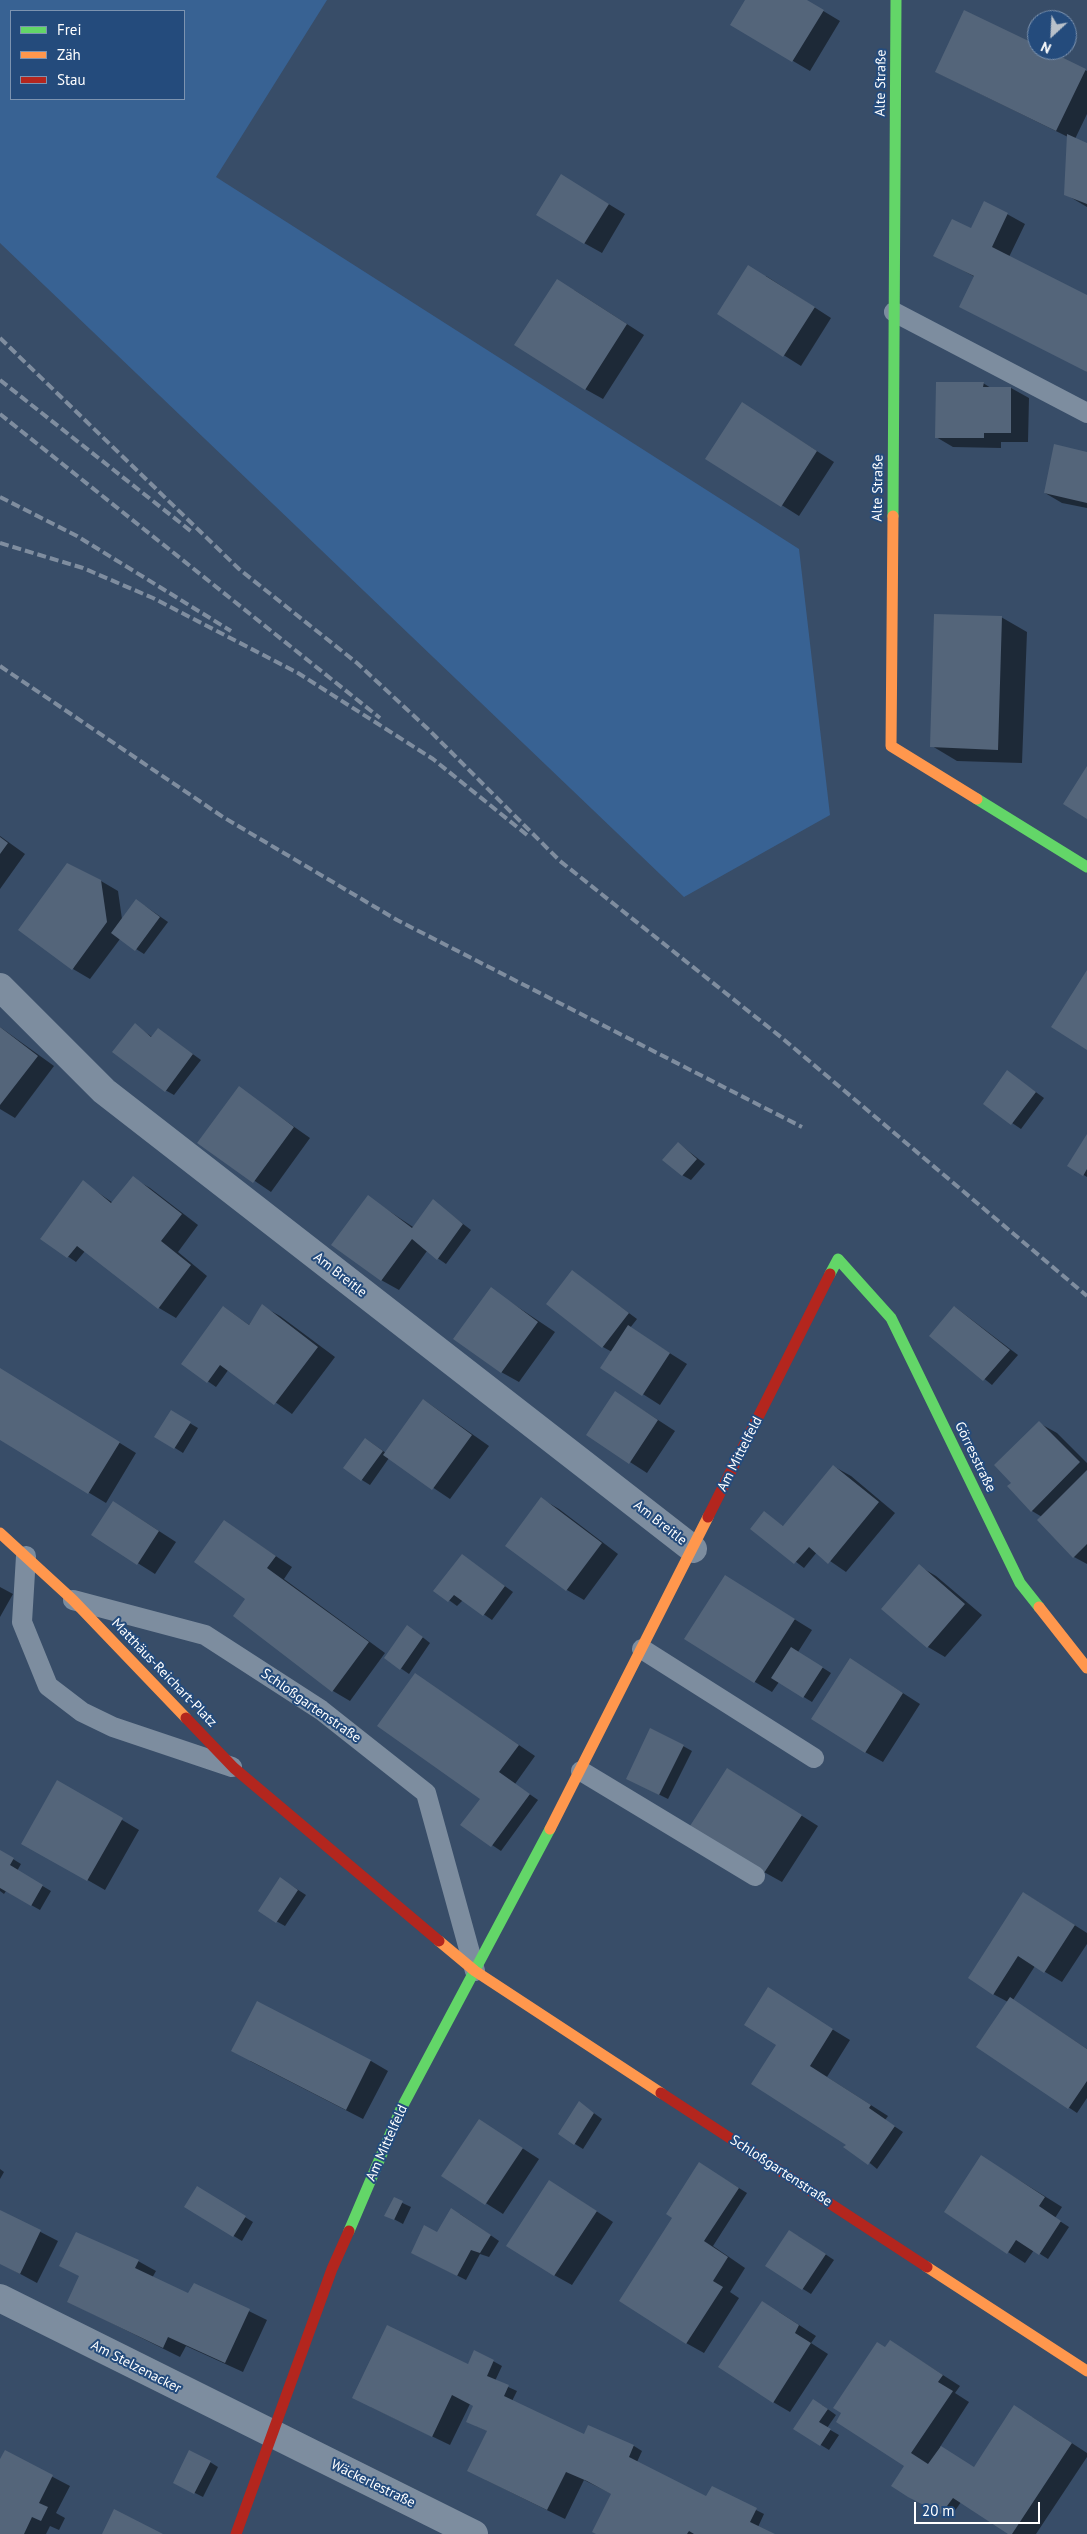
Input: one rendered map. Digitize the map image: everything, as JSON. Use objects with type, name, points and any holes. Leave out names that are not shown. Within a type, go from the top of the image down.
[{"type":"street","name":"Alte Straße","points":[[896,0],[891,746],[1087,867]]},
{"type":"street","name":"Am Breitle","points":[[0,987],[104,1091],[693,1549]]},
{"type":"street","name":"Am Mittelfeld","points":[[236,2534],[332,2270],[401,2109],[581,1771],[838,1259]]},
{"type":"street","name":"Görresstraße","points":[[838,1259],[891,1318],[1020,1583],[1087,1668]]},
{"type":"street","name":"Schloßgartenstraße","points":[[0,1533],[73,1600]]},
{"type":"street","name":"Matthäus-Reichart-Platz","points":[[73,1600],[234,1768]]},
{"type":"street","name":"Schloßgartenstraße","points":[[234,1768],[475,1971],[1087,2371]]},
{"type":"street","name":"Am Stelzenacker","points":[[0,2298],[272,2434]]},
{"type":"street","name":"Wäckerlestraße","points":[[272,2434],[474,2534]]},
{"type":"lane","points":[[894,312],[1087,413]]},
{"type":"lane","name":"Schloßgartenstraße","points":[[26,1556],[22,1622],[48,1686],[82,1712],[113,1727],[234,1768]]},
{"type":"lane","name":"Schloßgartenstraße","points":[[73,1600],[205,1635],[321,1710],[426,1793],[475,1971]]},
{"type":"lane","points":[[642,1649],[814,1758]]},
{"type":"lane","points":[[581,1771],[755,1876]]},
{"type":"shaded area","points":[[0,0],[327,0],[216,177],[799,549],[830,815],[684,897],[0,243]]},
{"type":"building","points":[[745,0],[807,0],[824,10],[792,62],[730,25]]},
{"type":"building","points":[[964,10],[1027,40],[1027,60],[1068,60],[1086,69],[1056,131],[935,72]]},
{"type":"building","points":[[1067,134],[1087,143],[1087,204],[1064,195]]},
{"type":"building","points":[[561,174],[609,204],[584,244],[536,215]]},
{"type":"building","points":[[984,201],[1008,213],[992,247],[1087,295],[1087,372],[959,307],[974,276],[933,256],[952,219],[971,228]]},
{"type":"building","points":[[748,265],[815,307],[783,357],[717,314]]},
{"type":"building","points":[[557,279],[627,324],[585,390],[514,345]]},
{"type":"building","points":[[936,382],[984,382],[983,387],[1011,387],[1011,433],[984,433],[984,438],[935,438]]},
{"type":"building","points":[[742,402],[817,451],[781,507],[705,459]]},
{"type":"building","points":[[1054,444],[1087,452],[1087,503],[1044,493]]},
{"type":"building","points":[[934,614],[1002,616],[998,750],[930,747]]},
{"type":"building","points":[[1087,766],[1087,819],[1063,804]]},
{"type":"building","points":[[0,837],[8,843],[0,854]]},
{"type":"building","points":[[67,863],[101,880],[107,922],[72,970],[18,930]]},
{"type":"building","points":[[136,899],[160,917],[135,951],[111,933]]},
{"type":"building","points":[[1087,970],[1087,1050],[1051,1027]]},
{"type":"building","points":[[135,1023],[151,1037],[158,1028],[193,1054],[165,1092],[112,1052]]},
{"type":"building","points":[[0,1027],[38,1056],[0,1105]]},
{"type":"building","points":[[1007,1070],[1036,1092],[1011,1125],[983,1104]]},
{"type":"building","points":[[239,1086],[294,1127],[253,1183],[197,1143]]},
{"type":"building","points":[[1087,1134],[1087,1169],[1083,1176],[1067,1166]]},
{"type":"building","points":[[678,1142],[697,1159],[682,1176],[662,1160]]},
{"type":"building","points":[[133,1176],[182,1214],[161,1241],[191,1265],[158,1309],[77,1246],[67,1258],[40,1239],[83,1180],[111,1203]]},
{"type":"building","points":[[368,1195],[412,1228],[433,1199],[463,1224],[437,1260],[412,1239],[381,1281],[331,1245]]},
{"type":"building","points":[[572,1270],[629,1313],[602,1348],[546,1304]]},
{"type":"building","points":[[491,1287],[538,1322],[501,1373],[453,1339]]},
{"type":"building","points":[[262,1304],[318,1347],[274,1405],[220,1365],[207,1383],[181,1364],[223,1306],[249,1325]]},
{"type":"building","points":[[954,1306],[1010,1350],[983,1381],[929,1336]]},
{"type":"building","points":[[628,1325],[670,1353],[642,1396],[600,1368]]},
{"type":"building","points":[[0,1368],[120,1442],[88,1494],[0,1440]]},
{"type":"building","points":[[615,1391],[658,1420],[629,1464],[586,1435]]},
{"type":"building","points":[[423,1399],[472,1435],[432,1490],[383,1455]]},
{"type":"building","points":[[171,1410],[191,1422],[174,1449],[154,1437]]},
{"type":"building","points":[[1039,1421],[1080,1462],[1031,1512],[1007,1486],[1011,1483],[994,1465]]},
{"type":"building","points":[[365,1438],[383,1451],[361,1481],[343,1468]]},
{"type":"building","points":[[833,1465],[879,1502],[828,1564],[809,1547],[794,1564],[750,1529],[764,1511],[783,1526]]},
{"type":"building","points":[[1087,1470],[1087,1544],[1073,1558],[1037,1520]]},
{"type":"building","points":[[541,1497],[602,1543],[566,1591],[505,1546]]},
{"type":"building","points":[[113,1501],[159,1531],[137,1565],[91,1535]]},
{"type":"building","points":[[224,1520],[276,1556],[267,1568],[369,1642],[332,1692],[233,1616],[245,1599],[194,1562]]},
{"type":"building","points":[[462,1554],[505,1586],[483,1616],[454,1595],[448,1602],[433,1591]]},
{"type":"building","points":[[919,1564],[965,1604],[927,1648],[881,1609]]},
{"type":"building","points":[[725,1575],[795,1619],[754,1683],[684,1639]]},
{"type":"building","points":[[407,1625],[423,1637],[400,1670],[384,1658]]},
{"type":"building","points":[[791,1647],[823,1667],[803,1698],[771,1678]]},
{"type":"building","points":[[850,1658],[903,1693],[865,1753],[811,1719]]},
{"type":"building","points":[[415,1673],[519,1745],[499,1772],[530,1794],[491,1847],[460,1825],[480,1799],[377,1726]]},
{"type":"building","points":[[650,1728],[684,1745],[659,1795],[626,1779]]},
{"type":"building","points":[[727,1768],[802,1815],[764,1873],[690,1826]]},
{"type":"building","points":[[57,1780],[123,1818],[87,1881],[21,1844]]},
{"type":"building","points":[[0,1850],[14,1858],[10,1865],[43,1885],[31,1906],[0,1888]]},
{"type":"building","points":[[280,1877],[298,1890],[276,1923],[258,1911]]},
{"type":"building","points":[[1023,1892],[1075,1925],[1044,1973],[1018,1956],[993,1995],[968,1978]]},
{"type":"building","points":[[768,1987],[833,2029],[810,2066],[871,2105],[869,2108],[895,2126],[868,2165],[843,2147],[846,2145],[751,2084],[776,2045],[744,2025]]},
{"type":"building","points":[[1010,1997],[1087,2049],[1087,2081],[1068,2109],[976,2047]]},
{"type":"building","points":[[257,2001],[371,2060],[346,2110],[231,2051]]},
{"type":"building","points":[[579,2101],[594,2113],[574,2145],[558,2134]]},
{"type":"building","points":[[479,2119],[523,2148],[485,2205],[441,2176]]},
{"type":"building","points":[[981,2155],[1045,2197],[1039,2206],[1061,2221],[1039,2255],[1016,2240],[1007,2254],[944,2212]]},
{"type":"building","points":[[699,2162],[739,2188],[704,2241],[728,2257],[713,2281],[723,2287],[686,2344],[619,2301],[672,2218],[666,2214]]},
{"type":"building","points":[[549,2180],[597,2211],[554,2276],[506,2246]]},
{"type":"building","points":[[197,2186],[246,2216],[233,2237],[184,2207]]},
{"type":"building","points":[[394,2197],[403,2201],[394,2220],[384,2216]]},
{"type":"building","points":[[451,2208],[491,2235],[480,2253],[471,2250],[457,2276],[411,2253],[424,2225],[437,2232]]},
{"type":"building","points":[[0,2210],[41,2230],[20,2274],[0,2264]]},
{"type":"building","points":[[789,2230],[826,2254],[802,2290],[765,2266]]},
{"type":"building","points":[[76,2232],[139,2260],[135,2268],[188,2293],[194,2283],[250,2309],[225,2363],[168,2337],[163,2348],[67,2302],[79,2276],[59,2266]]},
{"type":"building","points":[[762,2301],[799,2325],[795,2333],[811,2343],[773,2403],[718,2367]]},
{"type":"building","points":[[387,2325],[468,2364],[474,2350],[494,2360],[487,2376],[509,2385],[504,2396],[584,2434],[588,2425],[634,2445],[629,2457],[706,2496],[712,2486],[757,2508],[750,2522],[775,2534],[694,2534],[689,2531],[687,2534],[596,2534],[592,2532],[611,2494],[587,2481],[566,2472],[547,2510],[467,2471],[487,2431],[466,2422],[473,2406],[452,2395],[432,2437],[352,2398]]},
{"type":"building","points":[[890,2340],[943,2375],[938,2382],[953,2391],[911,2453],[928,2464],[941,2446],[974,2467],[1014,2405],[1072,2443],[1012,2534],[1008,2534],[953,2498],[941,2514],[908,2497],[891,2486],[904,2466],[836,2422],[841,2413],[833,2408],[877,2342],[885,2347]]},
{"type":"building","points":[[813,2399],[828,2409],[819,2422],[831,2429],[820,2446],[793,2429]]},
{"type":"building","points":[[5,2450],[53,2475],[39,2503],[48,2507],[41,2521],[32,2517],[24,2534],[0,2534],[0,2459]]},
{"type":"building","points":[[189,2450],[211,2461],[194,2494],[173,2483]]},
{"type":"building","points":[[114,2509],[163,2534],[102,2534]]},
{"type":"railway","points":[[0,338],[239,569],[357,663],[428,729],[560,861],[782,1038],[1087,1296]]},
{"type":"railway","points":[[0,380],[192,532]]},
{"type":"railway","points":[[0,414],[380,718]]},
{"type":"railway","points":[[0,497],[77,536],[231,631]]},
{"type":"railway","points":[[0,543],[83,568],[153,598],[298,673],[433,759],[527,835]]},
{"type":"railway","points":[[0,666],[223,817],[397,920],[802,1127]]},
{"type":"traffic: fast","points":[[893,516],[896,0]]},
{"type":"traffic: fast","points":[[977,799],[1087,867]]},
{"type":"traffic: fast","points":[[830,1274],[838,1259],[891,1318],[1020,1583],[1039,1607]]},
{"type":"traffic: fast","points":[[349,2231],[401,2109],[550,1829]]},
{"type":"traffic: slow","points":[[893,516],[891,746],[977,799]]},
{"type":"traffic: slow","points":[[550,1829],[708,1517]]},
{"type":"traffic: slow","points":[[0,1533],[73,1600],[186,1718]]},
{"type":"traffic: slow","points":[[1039,1607],[1087,1668]]},
{"type":"traffic: slow","points":[[439,1941],[475,1971],[661,2093]]},
{"type":"traffic: slow","points":[[927,2267],[1087,2371]]},
{"type":"traffic: jam","points":[[708,1517],[830,1274]]},
{"type":"traffic: jam","points":[[186,1718],[234,1768],[439,1941]]},
{"type":"traffic: jam","points":[[661,2093],[927,2267]]},
{"type":"traffic: jam","points":[[236,2534],[332,2269],[349,2231]]}]
